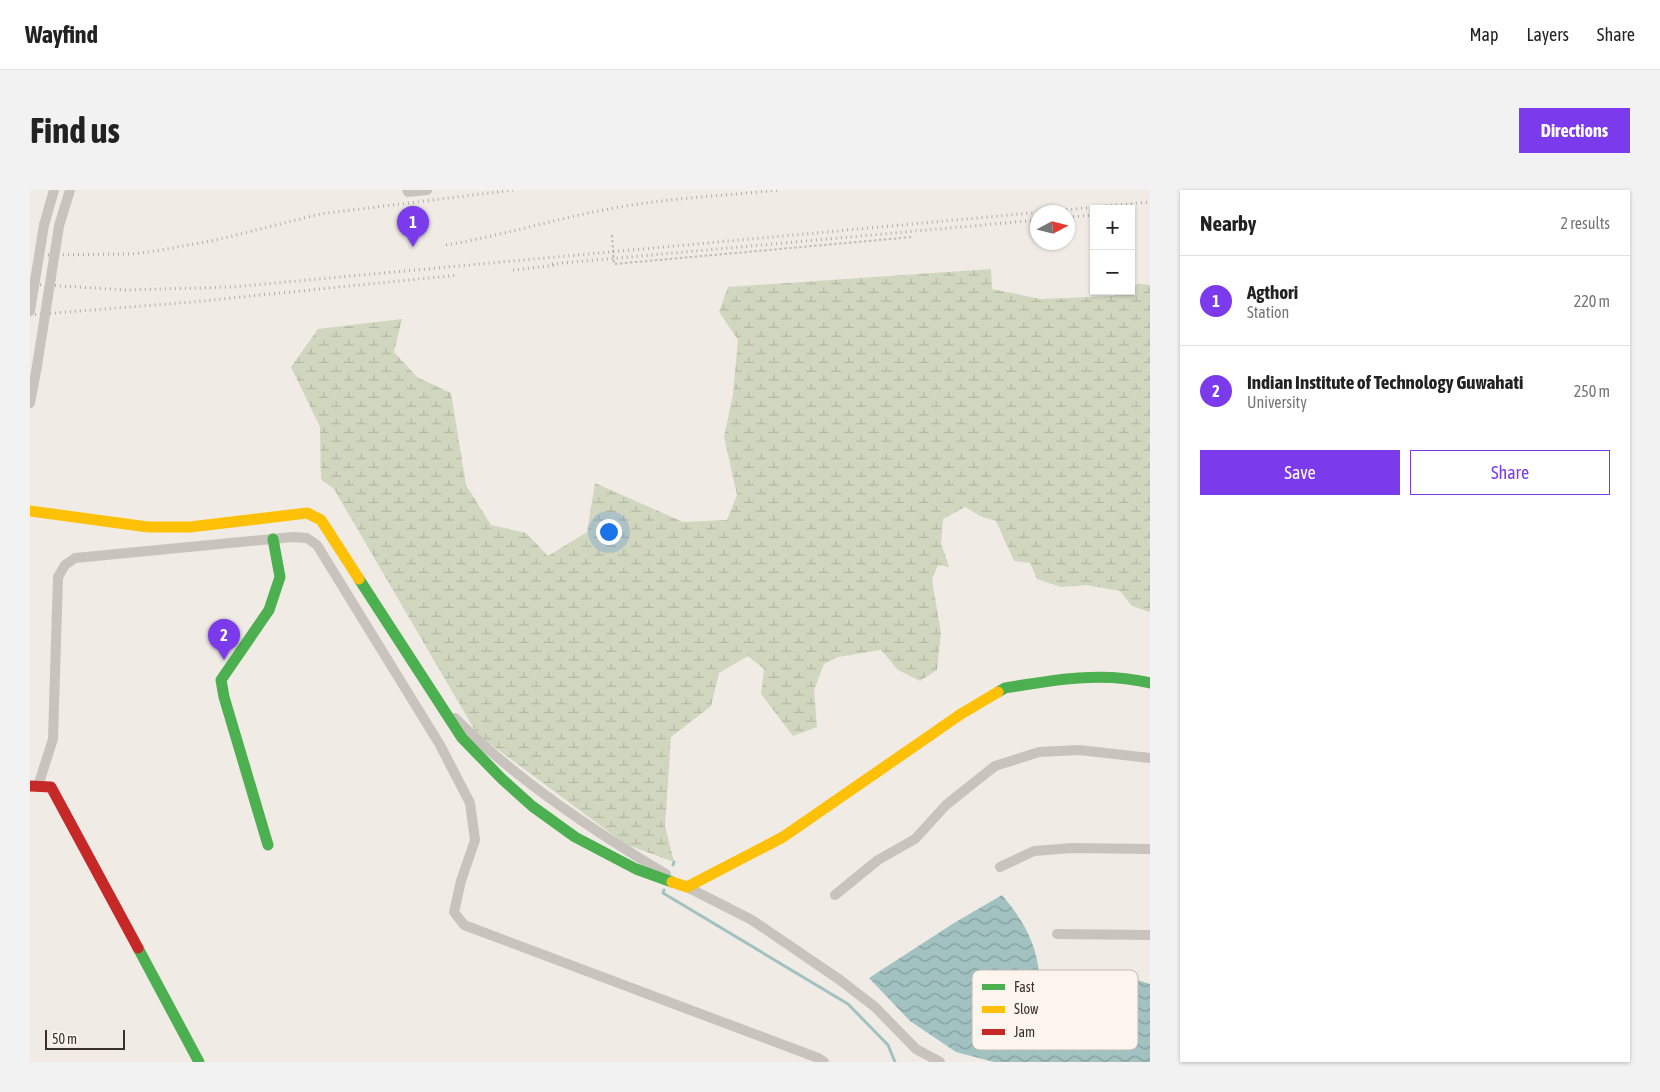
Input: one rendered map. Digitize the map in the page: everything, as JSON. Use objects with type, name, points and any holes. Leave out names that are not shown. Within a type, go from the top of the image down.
[{"type":"street","points":[[30,311],[44,225],[54,190]]},
{"type":"street","points":[[30,403],[59,226],[70,190]]},
{"type":"street","points":[[407,190],[408,192],[427,190]]},
{"type":"street","points":[[30,511],[148,527],[190,527],[307,513],[321,520],[462,738],[502,779],[532,806],[575,837],[636,869],[687,887],[783,837],[945,725],[1005,688],[1050,680],[1095,677],[1130,678],[1150,683]]},
{"type":"street","points":[[199,1062],[51,787],[34,786],[53,739],[58,577],[64,565],[75,558],[293,537],[307,538],[317,545],[440,744],[470,803],[475,840],[461,881],[454,912],[464,925],[705,1014],[824,1062]]},
{"type":"street","points":[[268,845],[224,697],[221,680],[269,610],[280,577],[273,539]]},
{"type":"street","points":[[434,697],[482,745],[572,814],[687,887],[752,920],[840,980],[874,1007],[916,1049],[940,1062]]},
{"type":"street","points":[[835,895],[878,860],[915,839],[946,805],[995,766],[1039,752],[1080,750],[1150,758]]},
{"type":"street","points":[[1000,867],[1034,851],[1072,848],[1150,849]]},
{"type":"street","points":[[1057,934],[1150,936]]},
{"type":"path","points":[[612,235],[614,264],[912,237]]},
{"type":"green space","points":[[991,269],[992,289],[1041,299],[1135,295],[1135,285],[1150,285],[1150,612],[1132,606],[1120,591],[1086,585],[1061,587],[1037,579],[1030,563],[1014,561],[996,521],[980,516],[965,507],[943,519],[941,543],[949,567],[938,565],[932,580],[941,633],[937,670],[920,681],[898,670],[881,650],[838,657],[824,664],[814,690],[817,727],[793,736],[761,694],[764,669],[748,656],[719,673],[711,706],[671,737],[665,826],[674,862],[625,844],[477,734],[334,489],[321,479],[320,427],[291,367],[318,329],[402,319],[394,352],[417,377],[451,393],[466,485],[491,525],[526,533],[548,556],[587,532],[595,483],[683,522],[727,520],[737,495],[724,437],[733,394],[738,340],[719,312],[728,287]]},
{"type":"water","points":[[1002,895],[1016,913],[1031,940],[1039,970],[972,970],[972,1050],[1138,1050],[1138,980],[1150,984],[1150,1062],[994,1062],[956,1052],[910,1021],[869,978],[954,923]]},
{"type":"waterway","points":[[664,890],[663,893],[848,1004],[888,1045],[895,1062]]},
{"type":"railway","points":[[43,255],[132,254],[161,250],[216,240],[320,214],[513,190]]},
{"type":"railway","points":[[446,245],[630,205],[779,190]]},
{"type":"railway","points":[[30,284],[126,290],[232,287],[1150,202]]},
{"type":"railway","points":[[1075,216],[1090,215]]},
{"type":"railway","points":[[552,264],[1030,221]]},
{"type":"railway","points":[[513,270],[558,265]]},
{"type":"railway","points":[[30,315],[192,302],[458,275]]},
{"type":"traffic: fast","points":[[268,845],[224,697],[221,680],[269,610],[280,577],[273,539]]},
{"type":"traffic: fast","points":[[359,579],[462,738],[502,779],[532,806],[575,837],[636,869],[672,882]]},
{"type":"traffic: fast","points":[[998,692],[1005,688],[1078,678],[1132,679],[1150,683]]},
{"type":"traffic: fast","points":[[138,948],[199,1062]]},
{"type":"traffic: slow","points":[[30,511],[148,527],[190,527],[307,513],[321,520],[359,579]]},
{"type":"traffic: slow","points":[[672,882],[687,887],[783,837],[961,714],[998,692]]},
{"type":"traffic: jam","points":[[30,786],[51,787],[138,948]]},
{"type":"place","name":"Agthori","points":[[413,247]]},
{"type":"place","name":"Indian Institute of Technology Guwahati","points":[[224,660]]}]
